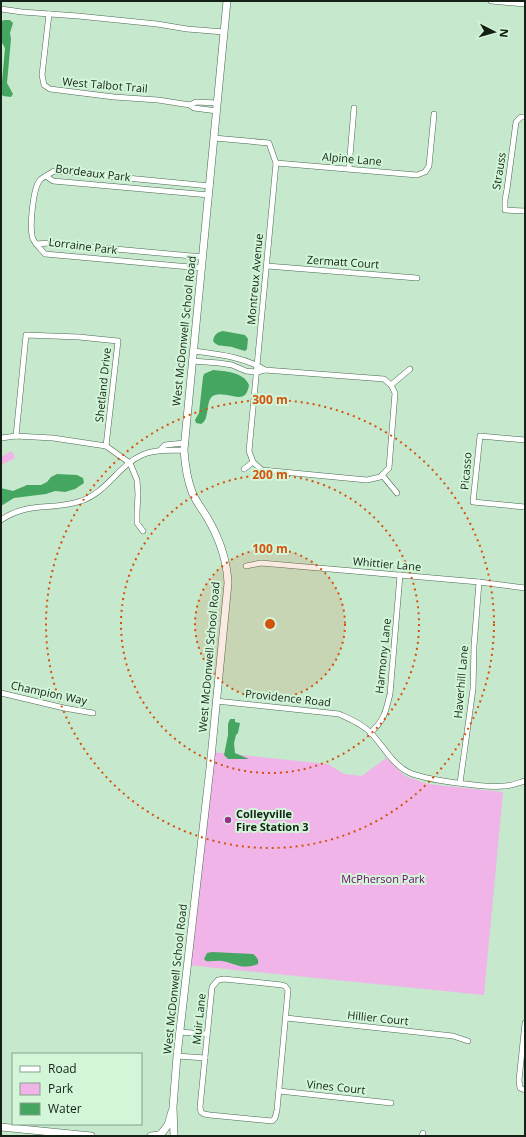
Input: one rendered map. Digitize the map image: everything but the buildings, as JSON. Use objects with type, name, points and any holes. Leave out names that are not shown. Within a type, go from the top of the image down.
[{"type":"main road","name":"West McDonwell School Road","points":[[175,1135],[173,1108],[179,1032],[222,644],[227,574],[215,533],[192,492],[186,468],[184,447],[227,1]]},
{"type":"main road","name":"West McDonwell School Road","points":[[157,1135],[168,1124],[173,1108]]},
{"type":"main road","points":[[1,1127],[91,1136]]},
{"type":"main road","points":[[157,1135],[168,1133],[175,1135]]},
{"type":"street","points":[[491,1],[525,4]]},
{"type":"street","points":[[1,9],[224,32]]},
{"type":"street","name":"West Talbot Trail","points":[[49,14],[42,76],[44,86],[61,91],[158,100],[190,105],[194,108],[217,111]]},
{"type":"street","name":"West Talbot Trail","points":[[190,105],[196,102],[218,103]]},
{"type":"street","points":[[349,168],[354,108]]},
{"type":"street","name":"Alpine Lane","points":[[276,163],[349,168],[417,175],[425,172],[429,166],[434,114]]},
{"type":"street","name":"Strauss","points":[[523,117],[516,122],[505,200],[505,210],[525,211]]},
{"type":"street","name":"Montreux Avenue","points":[[214,138],[269,143],[276,163],[249,451],[253,462]]},
{"type":"street","name":"Bordeaux Park","points":[[209,196],[53,181],[46,176],[54,171],[210,186]]},
{"type":"street","points":[[36,244],[32,232],[34,200],[36,187],[46,176]]},
{"type":"street","points":[[185,193],[186,184]]},
{"type":"street","name":"Lorraine Park","points":[[36,244],[49,243],[203,257]]},
{"type":"street","name":"Lorraine Park","points":[[36,244],[45,254],[201,268]]},
{"type":"street","points":[[179,266],[180,255]]},
{"type":"street","name":"Zermatt Court","points":[[267,266],[417,278]]},
{"type":"street","name":"Shetland Drive","points":[[16,436],[26,335],[79,337],[118,341],[106,446]]},
{"type":"street","points":[[194,351],[221,354],[257,365],[265,370]]},
{"type":"street","points":[[192,361],[232,365],[246,371],[257,372],[265,370],[384,379],[391,385],[394,393],[388,468],[380,478],[367,480],[262,470],[253,462],[244,469]]},
{"type":"street","points":[[391,385],[410,369]]},
{"type":"street","points":[[1,438],[16,436],[73,440],[106,446],[130,463],[137,480],[137,523],[143,531]]},
{"type":"street","name":"Picasso","points":[[525,440],[480,436],[473,502],[525,507]]},
{"type":"street","points":[[1,520],[12,513],[27,508],[81,501],[103,488],[141,455],[160,450],[165,445],[184,447]]},
{"type":"street","points":[[382,475],[397,493]]},
{"type":"street","name":"Whittier Lane","points":[[246,566],[261,563],[479,582],[525,588]]},
{"type":"street","name":"Harmony Lane","points":[[370,733],[380,724],[386,713],[390,694],[400,575]]},
{"type":"street","name":"Haverhill Lane","points":[[460,783],[473,689],[474,646],[479,582]]},
{"type":"street","name":"Champion Way","points":[[1,693],[92,713]]},
{"type":"street","name":"Providence Road","points":[[216,701],[338,714],[356,721],[370,733],[391,758],[407,772],[428,779],[504,786],[525,781]]},
{"type":"street","name":"Muir Lane","points":[[279,1091],[277,1110],[275,1118],[272,1121],[210,1115],[201,1112],[200,1107],[207,1034],[212,986],[214,983],[218,980],[224,979],[282,985],[287,988],[288,993],[286,1018]]},
{"type":"street","points":[[279,1091],[286,1018]]},
{"type":"street","name":"Hillier Court","points":[[286,1018],[453,1036],[468,1041]]},
{"type":"street","points":[[523,1089],[519,1080],[525,1023]]},
{"type":"street","points":[[179,1032],[207,1034]]},
{"type":"street","points":[[177,1056],[205,1058]]},
{"type":"street","name":"Vines Court","points":[[279,1091],[391,1103]]},
{"type":"green space","points":[[12,451],[15,458],[1,465],[1,457]]},
{"type":"green space","name":"McPherson Park","points":[[211,752],[328,764],[344,774],[362,776],[386,758],[405,776],[428,784],[503,792],[484,995],[187,965]]},
{"type":"water","points":[[10,20],[13,23],[10,33],[11,39],[7,83],[13,94],[11,97],[3,96],[1,93],[5,48],[1,41],[2,21]]},
{"type":"water","points":[[223,331],[245,335],[248,339],[247,349],[245,351],[215,343],[213,341],[215,335]]},
{"type":"water","points":[[213,370],[233,373],[243,377],[249,385],[247,392],[241,397],[220,394],[215,395],[208,404],[204,422],[201,424],[196,423],[195,420],[199,413],[203,377],[204,374]]},
{"type":"water","points":[[57,474],[77,475],[83,478],[84,483],[75,489],[65,492],[55,491],[46,494],[14,498],[1,506],[1,488],[13,491],[27,485],[41,485]]},
{"type":"water","points":[[230,719],[235,719],[235,722],[240,723],[234,743],[235,753],[249,759],[228,759],[224,755]]},
{"type":"water","points":[[207,953],[253,954],[256,956],[258,964],[252,966],[239,966],[222,961],[206,961],[204,959]]},
{"type":"place","name":"Colleyville Fire Station 3","points":[[228,820]]}]
